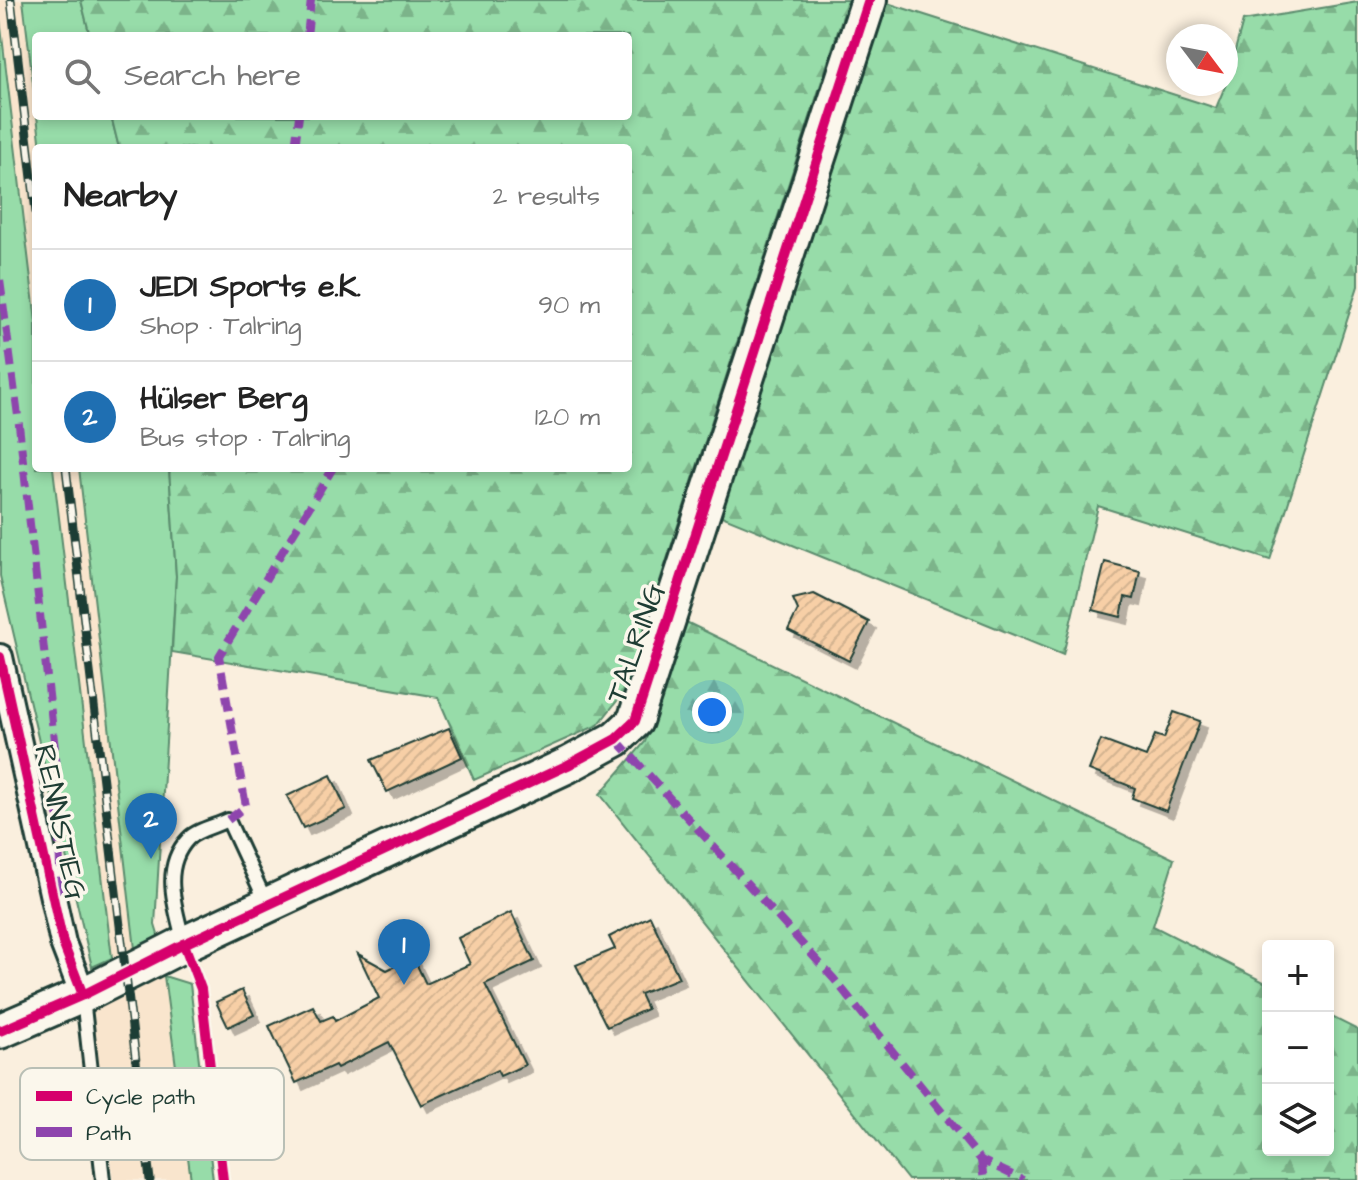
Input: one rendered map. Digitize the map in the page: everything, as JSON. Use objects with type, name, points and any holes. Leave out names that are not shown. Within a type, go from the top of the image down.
[{"type":"street","name":"TALRING","points":[[0,1031],[83,995],[184,944],[568,765],[616,739],[635,721],[869,0]]},
{"type":"street","name":"RENNSTIEG","points":[[0,657],[63,943],[83,995]]},
{"type":"lane","points":[[184,944],[171,892],[174,862],[189,838],[228,820],[268,907]]},
{"type":"lane","points":[[83,995],[91,1068]]},
{"type":"lane","points":[[101,1160],[103,1180]]},
{"type":"shaded area","points":[[0,0],[23,0],[32,74],[32,120],[38,120],[41,144],[32,144],[32,288]]},
{"type":"shaded area","points":[[53,472],[79,472],[135,949],[112,958]]},
{"type":"shaded area","points":[[164,976],[176,1068],[99,1068],[92,1007]]},
{"type":"shaded area","points":[[111,1160],[188,1160],[191,1180],[113,1180]]},
{"type":"green space","points":[[23,0],[81,0],[89,32],[32,32],[32,74]]},
{"type":"green space","points":[[81,0],[848,0],[624,692],[598,725],[474,780],[438,697],[172,652],[176,576],[169,472],[632,472],[632,144],[118,144],[112,120],[632,120],[632,32],[89,32]]},
{"type":"green space","points":[[884,2],[1166,92],[1166,96],[1178,96],[1216,108],[1221,96],[1238,96],[1238,40],[1243,21],[1358,2],[1358,286],[1270,560],[1098,506],[1063,655],[719,515]]},
{"type":"green space","points":[[0,19],[32,288],[32,472],[53,472],[112,958],[92,967],[0,576]]},
{"type":"green space","points":[[38,120],[112,120],[118,144],[40,144]]},
{"type":"green space","points":[[79,472],[169,472],[176,576],[155,925],[159,938],[135,949]]},
{"type":"green space","points":[[684,621],[1174,859],[1153,926],[1262,981],[1262,1156],[1334,1156],[1334,1018],[1358,1030],[1358,1180],[908,1180],[600,794],[645,742]]},
{"type":"green space","points":[[164,976],[190,984],[200,1068],[176,1068]]},
{"type":"green space","points":[[188,1160],[211,1160],[213,1180],[191,1180]]},
{"type":"building","points":[[1105,562],[1140,571],[1134,599],[1125,597],[1121,617],[1093,610]]},
{"type":"building","points":[[814,594],[869,622],[849,661],[788,630],[798,610],[793,599]]},
{"type":"building","points":[[1174,712],[1200,721],[1166,811],[1132,798],[1135,788],[1089,770],[1101,740],[1146,757],[1155,735],[1164,738]]},
{"type":"building","points":[[449,728],[462,757],[387,792],[371,760]]},
{"type":"building","points":[[331,775],[346,809],[303,828],[287,796]]},
{"type":"building","points":[[511,912],[534,961],[485,984],[525,1065],[500,1076],[497,1070],[421,1105],[389,1042],[337,1068],[335,1065],[296,1083],[269,1026],[313,1006],[321,1021],[333,1016],[335,1021],[379,998],[358,954],[387,970],[413,957],[426,984],[470,964],[458,938]]},
{"type":"building","points":[[650,916],[679,978],[640,994],[647,1009],[607,1027],[576,965],[615,949],[609,937]]},
{"type":"building","points":[[242,990],[254,1015],[228,1027],[216,1002]]},
{"type":"railway","points":[[11,0],[32,178]]},
{"type":"railway","points":[[66,472],[137,1068]]},
{"type":"railway","points":[[148,1160],[150,1180]]},
{"type":"marked path","points":[[307,32],[311,0]]},
{"type":"marked path","points":[[296,144],[298,120]]},
{"type":"marked path","points":[[0,280],[56,758],[61,893]]},
{"type":"marked path","points":[[228,820],[246,806],[219,656],[331,472]]},
{"type":"marked path","points":[[616,739],[834,979],[981,1160],[1023,1180]]},
{"type":"marked path","points":[[981,1160],[984,1180]]},
{"type":"cycle path","points":[[0,1031],[83,995],[184,944],[568,765],[616,739],[635,721],[869,0]]},
{"type":"cycle path","points":[[0,657],[63,943],[83,995]]},
{"type":"cycle path","points":[[184,944],[201,989],[210,1068]]},
{"type":"cycle path","points":[[221,1160],[223,1180]]},
{"type":"place","name":"Hülser Berg","points":[[151,859]]},
{"type":"place","name":"JEDI Sports e.K.","points":[[404,985]]}]
